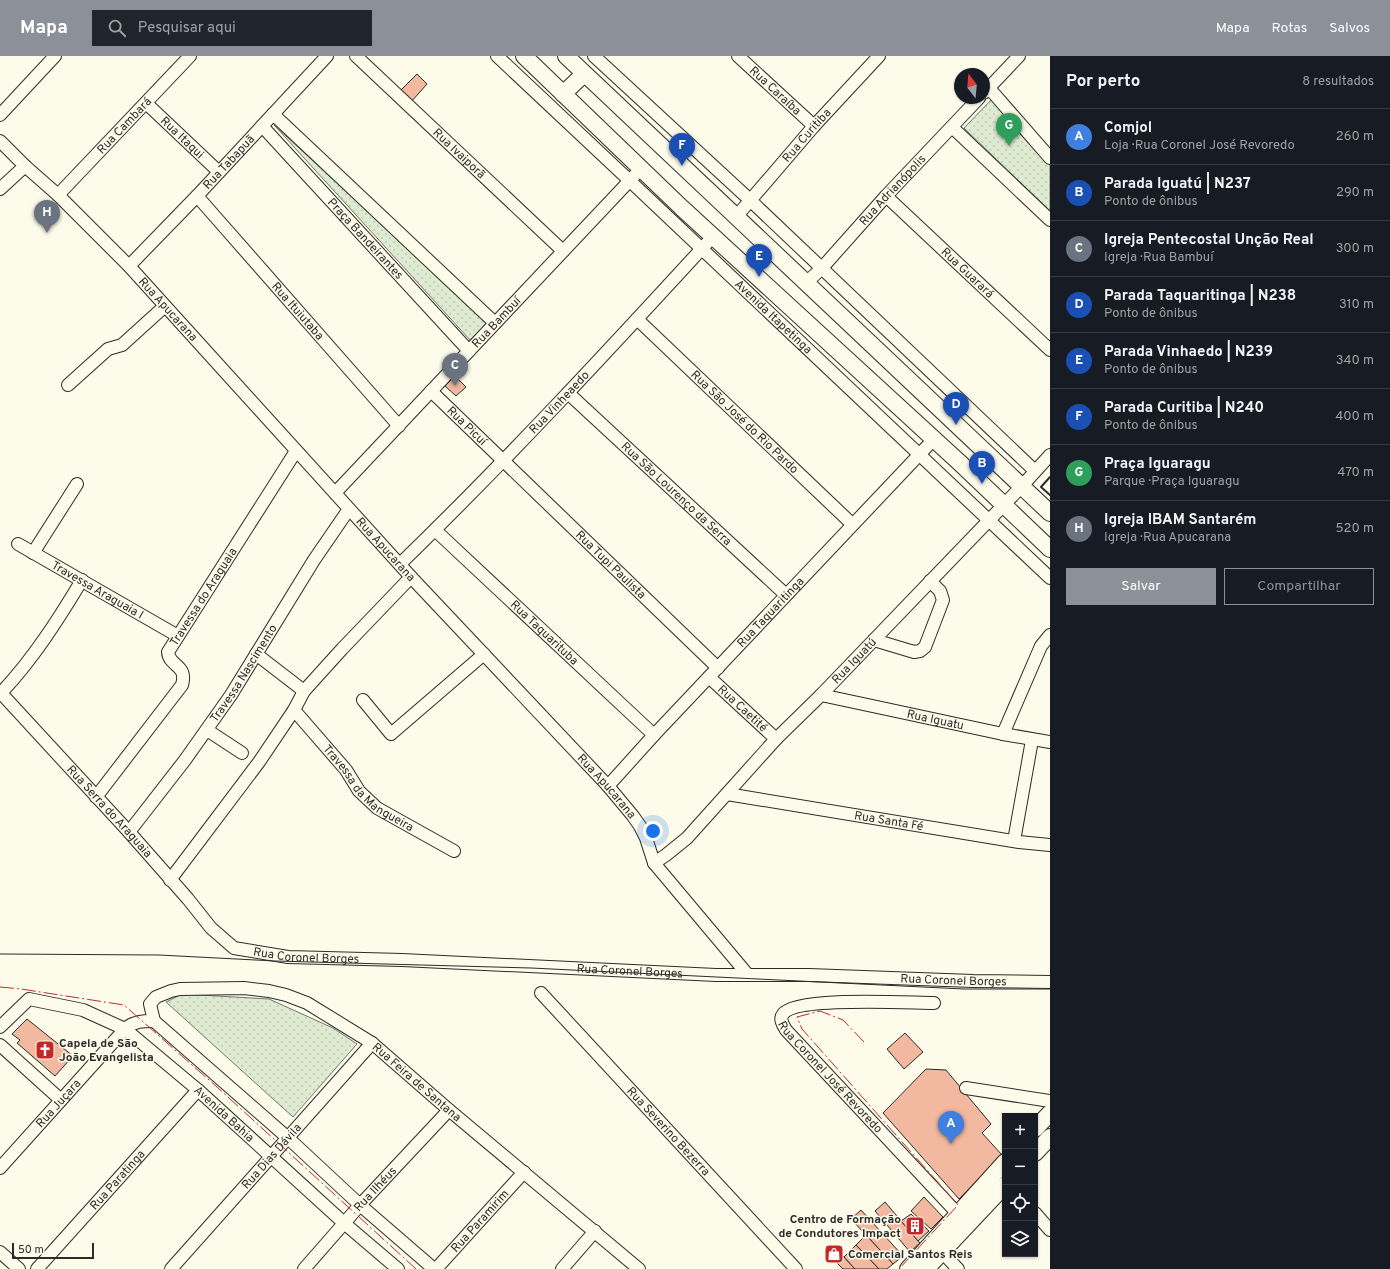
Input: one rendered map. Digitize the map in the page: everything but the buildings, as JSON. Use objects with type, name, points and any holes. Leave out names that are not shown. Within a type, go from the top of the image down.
[{"type":"main road","name":"Avenida Itapetinga","points":[[524,56],[713,236],[934,439],[1050,549]]},
{"type":"main road","points":[[566,56],[1050,513]]},
{"type":"main road","points":[[564,94],[584,74]]},
{"type":"main road","points":[[865,376],[884,356]]},
{"type":"main road","points":[[900,408],[917,388]]},
{"type":"main road","points":[[1038,1126],[1050,1113]]},
{"type":"main road","points":[[1038,1150],[1050,1137]]},
{"type":"main road","points":[[908,1269],[1002,1165]]},
{"type":"main road","points":[[927,1269],[1002,1188]]},
{"type":"street","points":[[0,115],[54,56]]},
{"type":"street","name":"Rua Cambará","points":[[58,195],[190,56]]},
{"type":"street","name":"Rua Tabapuã","points":[[129,266],[197,196],[327,56]]},
{"type":"street","name":"Rua Ivaiporã","points":[[356,56],[563,251]]},
{"type":"street","name":"Avenida Itapetinga","points":[[497,56],[1050,578]]},
{"type":"street","points":[[594,56],[750,200],[1035,471]]},
{"type":"street","name":"Rua Caraíba","points":[[738,56],[814,126]]},
{"type":"street","name":"Rua Curitiba","points":[[736,217],[814,126],[879,56]]},
{"type":"street","points":[[990,87],[1018,56]]},
{"type":"street","points":[[990,95],[1050,158]]},
{"type":"street","name":"Rua Itaqui","points":[[146,103],[219,172]]},
{"type":"street","name":"Rua Adrianópolis","points":[[806,283],[821,269],[886,196],[974,104]]},
{"type":"street","name":"Praça Bandeirantes","points":[[273,114],[495,323]]},
{"type":"street","name":"Praça Bandeirantes","points":[[262,126],[469,351]]},
{"type":"street","points":[[952,127],[1050,220]]},
{"type":"street","name":"Rua Apucarana","points":[[0,141],[25,166],[58,195],[129,266],[349,509],[608,786],[640,826],[646,838],[654,862],[748,975]]},
{"type":"street","points":[[0,189],[25,166]]},
{"type":"street","name":"Rua Bambuí","points":[[335,493],[641,168]]},
{"type":"street","name":"Rua Ituiutaba","points":[[197,196],[398,426]]},
{"type":"street","name":"Rua Guarará","points":[[886,196],[1050,350]]},
{"type":"street","name":"Rua Vinheaedo","points":[[400,564],[504,460],[568,393],[713,236]]},
{"type":"street","points":[[68,385],[108,349],[122,345],[165,306]]},
{"type":"street","name":"Rua São José do Rio Pardo","points":[[637,319],[852,524]]},
{"type":"street","name":"Rua Picuí","points":[[430,391],[504,460]]},
{"type":"street","name":"Rua São Lourenço da Serra","points":[[568,393],[786,595]]},
{"type":"street","name":"Rua Taquaritinga","points":[[608,786],[852,524],[934,439]]},
{"type":"street","name":"Travessa do Araguaia","points":[[96,796],[182,685],[184,678],[183,673],[168,655],[168,652],[296,451]]},
{"type":"street","name":"Rua Iguatú","points":[[654,862],[666,856],[687,838],[776,740],[1004,505],[1050,455]]},
{"type":"street","name":"Rua Tupi Paulista","points":[[504,460],[718,668]]},
{"type":"street","points":[[33,553],[77,484]]},
{"type":"street","name":"Travessa Nascimento","points":[[129,832],[185,760],[240,682],[314,560],[349,509]]},
{"type":"street","name":"Rua Taquarituba","points":[[435,530],[654,735]]},
{"type":"street","name":"Travessa Araguaia I","points":[[18,544],[178,636]]},
{"type":"street","points":[[170,880],[259,762],[294,710],[304,691],[411,576]]},
{"type":"street","points":[[1,693],[14,680],[47,636],[82,580]]},
{"type":"street","points":[[874,640],[914,652],[920,651],[925,647],[943,600],[940,590],[930,581]]},
{"type":"street","points":[[1003,734],[1041,646],[1050,635]]},
{"type":"street","points":[[256,654],[304,691]]},
{"type":"street","points":[[363,700],[391,734],[484,654]]},
{"type":"street","name":"Rua Caetité","points":[[709,677],[776,740]]},
{"type":"street","name":"Rua Serra do Araguaia","points":[[1,693],[129,832],[216,933]]},
{"type":"street","name":"Rua Iguatu","points":[[821,695],[1032,740],[1050,742]]},
{"type":"street","name":"Travessa da Mangueira","points":[[294,710],[346,770],[356,787],[373,804],[390,816],[454,851]]},
{"type":"street","points":[[207,730],[242,754]]},
{"type":"street","points":[[1014,842],[1032,740]]},
{"type":"street","name":"Rua Santa Fé","points":[[727,794],[1014,842],[1050,845]]},
{"type":"street","name":"Rua Coronel Borges","points":[[216,933],[234,948],[288,958],[402,960],[716,975],[809,975],[973,981],[1050,982]]},
{"type":"street","name":"Rua Feira de Santana","points":[[154,1021],[150,1004],[156,997],[180,989],[244,988],[269,990],[307,1003],[372,1043],[449,1110],[639,1269]]},
{"type":"street","name":"Rua Severino Bezerra","points":[[541,994],[796,1269]]},
{"type":"street","name":"Avenida Bahia","points":[[0,1027],[29,999],[83,1010],[126,1029],[198,1090],[344,1223],[398,1269]]},
{"type":"street","name":"Rua Coronel José Revoredo","points":[[934,1003],[829,1002],[795,1007],[784,1012],[781,1017],[782,1023],[786,1030],[958,1214]]},
{"type":"street","name":"Rua Juçara","points":[[0,1168],[132,1023],[154,1021]]},
{"type":"street","name":"Avenida Bahia","points":[[154,1021],[288,1138],[360,1205],[435,1269]]},
{"type":"street","name":"Rua Dias Dávila","points":[[171,1269],[372,1043]]},
{"type":"street","points":[[0,1045],[61,1100]]},
{"type":"street","points":[[966,1088],[1050,1101]]},
{"type":"street","name":"Rua Paratinga","points":[[37,1269],[198,1090]]},
{"type":"street","name":"Rua Ilhéus","points":[[304,1269],[360,1205],[449,1110]]},
{"type":"street","name":"Rua Paramirim","points":[[435,1269],[524,1172]]},
{"type":"street","points":[[1038,1217],[1050,1230]]},
{"type":"street","points":[[562,1269],[594,1231]]},
{"type":"street","points":[[0,1252],[19,1269]]},
{"type":"street","points":[[942,1252],[958,1269]]},
{"type":"green space","points":[[993,98],[1050,164],[1050,211],[964,128],[987,104],[990,104],[990,101]]},
{"type":"green space","points":[[274,125],[488,322],[470,340]]},
{"type":"green space","points":[[182,994],[269,999],[333,1028],[357,1044],[293,1117],[166,1002]]},
{"type":"tram line","points":[[0,954],[159,955],[275,961],[531,968],[964,989],[1050,989]]},
{"type":"wall","points":[[1050,477],[1041,487],[1050,495]]},
{"type":"power","points":[[0,987],[124,1005],[217,1087],[416,1269]]},
{"type":"power","points":[[864,1042],[843,1020],[820,1011],[797,1017],[802,1029],[958,1205],[899,1269]]},
{"type":"place","name":"Praça Iguaragu","points":[[1009,146]]},
{"type":"place","name":"Parada Curitiba | N240","points":[[682,166]]},
{"type":"place","name":"Igreja IBAM Santarém","points":[[47,233]]},
{"type":"place","name":"Parada Vinhaedo | N239","points":[[759,277]]},
{"type":"place","name":"Igreja Pentecostal Unção Real","points":[[455,386]]},
{"type":"place","name":"Parada Taquaritinga | N238","points":[[956,425]]},
{"type":"place","name":"Parada Iguatú | N237","points":[[982,484]]},
{"type":"place","name":"Capela de São João Evangelista","points":[[45,1050]]},
{"type":"place","name":"Comjol","points":[[951,1144]]},
{"type":"place","name":"Centro de Formação de Condutores Impact","points":[[915,1226]]},
{"type":"place","name":"Comercial Santos Reis","points":[[834,1254]]}]
